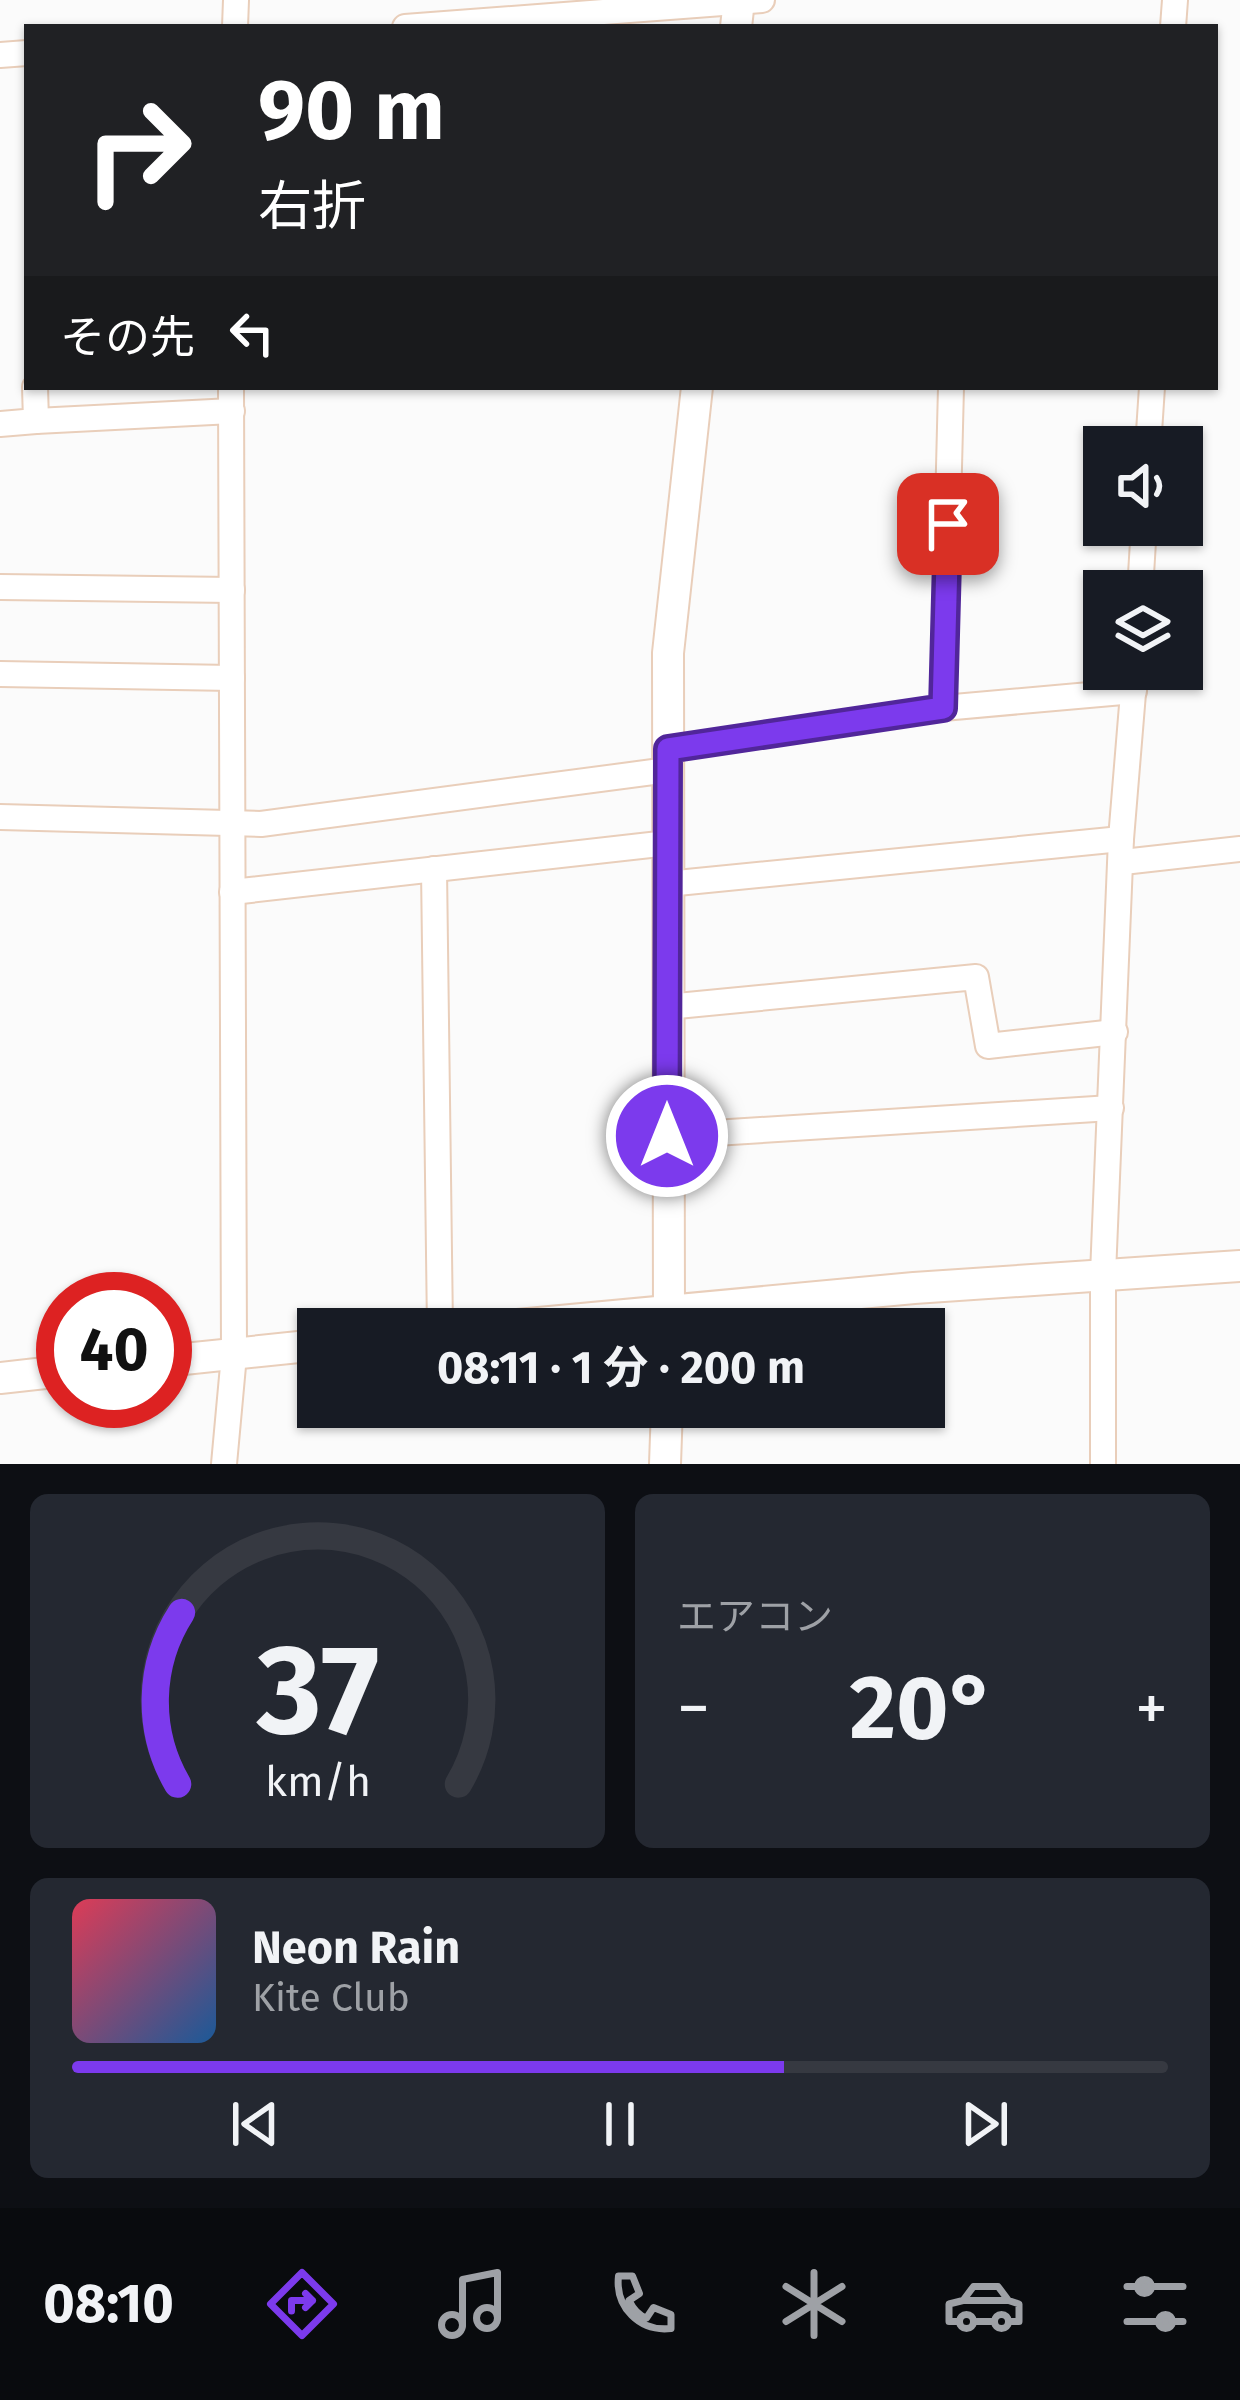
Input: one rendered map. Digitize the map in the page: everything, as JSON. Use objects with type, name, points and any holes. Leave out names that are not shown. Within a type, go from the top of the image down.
[{"type":"street","points":[[444,24],[762,0]]},
{"type":"street","points":[[35,390],[36,421]]},
{"type":"street","points":[[669,1308],[668,653],[697,390]]},
{"type":"street","points":[[943,708],[951,390]]},
{"type":"street","points":[[1149,426],[1152,390]]},
{"type":"street","points":[[0,424],[232,399],[234,1355],[224,1464]]},
{"type":"street","points":[[0,587],[232,590]]},
{"type":"street","points":[[0,674],[232,677]]},
{"type":"street","points":[[0,817],[261,824],[1083,688]]},
{"type":"street","points":[[1103,1464],[1103,1274],[1122,850],[1134,690]]},
{"type":"street","points":[[232,892],[668,843]]},
{"type":"street","points":[[668,884],[1122,850],[1240,849]]},
{"type":"street","points":[[434,869],[440,1308]]},
{"type":"street","points":[[667,1007],[976,977],[988,1046],[1115,1032]]},
{"type":"street","points":[[667,1136],[1111,1108]]},
{"type":"street","points":[[789,1308],[1103,1274],[1240,1266]]},
{"type":"street","points":[[192,1359],[297,1348]]},
{"type":"street","points":[[0,1378],[36,1374]]},
{"type":"street","points":[[665,1464],[666,1428]]},
{"type":"route","points":[[667,1136],[668,749],[943,708],[948,524]]}]
